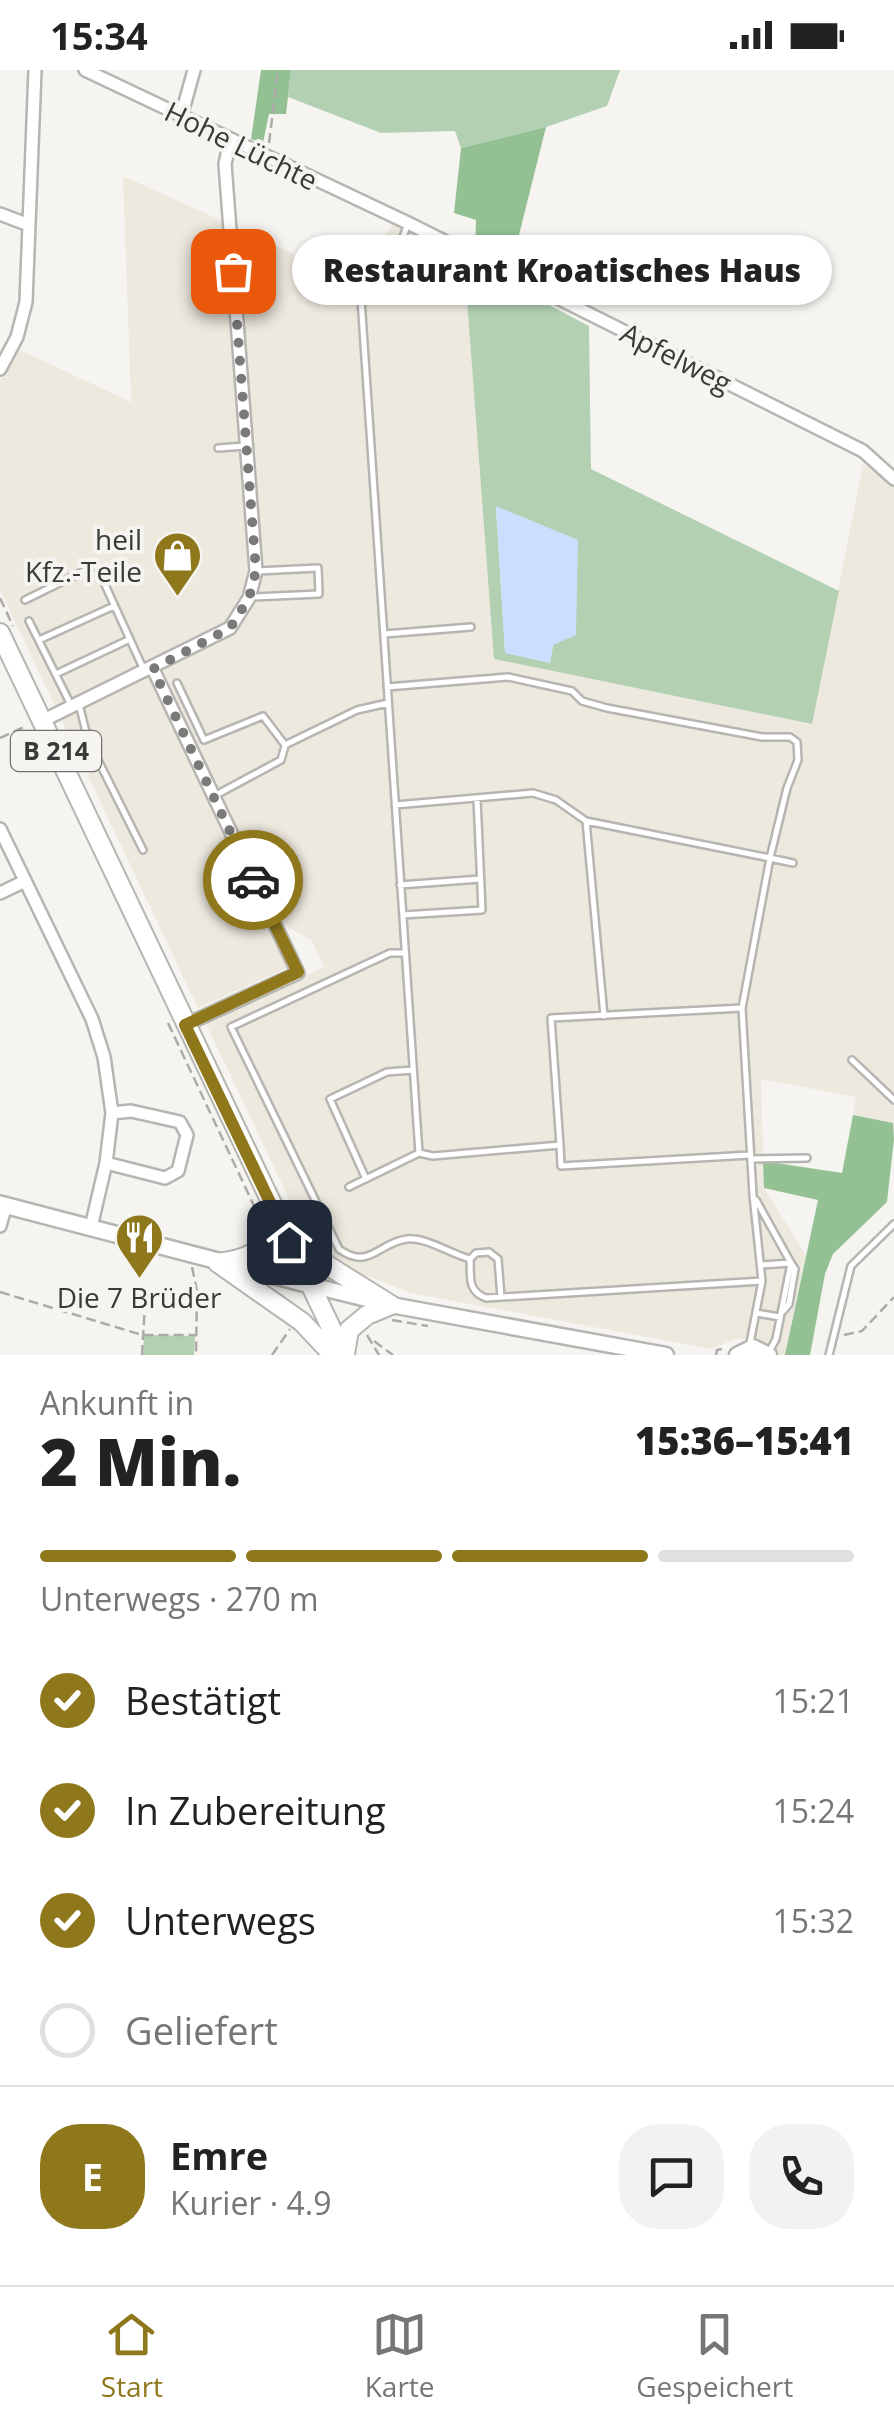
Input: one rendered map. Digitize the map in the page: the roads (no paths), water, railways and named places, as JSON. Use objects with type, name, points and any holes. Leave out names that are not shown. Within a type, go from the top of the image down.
[{"type":"main road","name":"B 214","points":[[0,633],[35,723],[345,1355]]},
{"type":"main road","points":[[3,1204],[310,1285]]},
{"type":"main road","points":[[218,1263],[252,1255],[264,1244],[272,1231],[272,1206]]},
{"type":"main road","points":[[272,1206],[304,1247],[391,1305]]},
{"type":"main road","points":[[218,1263],[296,1318],[334,1355]]},
{"type":"main road","points":[[345,1355],[349,1330],[367,1315],[391,1305]]},
{"type":"street","points":[[0,369],[17,337],[26,302],[35,70]]},
{"type":"street","name":"Hohe Lüchte","points":[[86,70],[343,195]]},
{"type":"street","points":[[182,116],[194,70]]},
{"type":"street","points":[[35,723],[149,671],[230,628],[249,598],[256,571],[225,164],[230,140]]},
{"type":"street","name":"Apfelweg","points":[[343,195],[863,451],[894,479]]},
{"type":"street","points":[[0,214],[29,225]]},
{"type":"street","points":[[149,671],[298,972],[185,1025]]},
{"type":"street","points":[[0,829],[92,1019],[104,1057],[112,1113],[106,1164],[91,1228]]},
{"type":"street","points":[[0,894],[25,881]]},
{"type":"street","points":[[106,1164],[165,1178],[178,1170],[187,1135],[180,1122],[131,1111],[112,1113]]},
{"type":"street","points":[[0,1226],[3,1204]]},
{"type":"street","points":[[310,1285],[391,1305],[666,1355]]},
{"type":"street","points":[[738,1350],[769,1354]]},
{"type":"lane","points":[[408,224],[400,248],[361,299],[419,1153]]},
{"type":"lane","points":[[218,448],[247,446]]},
{"type":"lane","points":[[25,600],[96,566],[149,671]]},
{"type":"lane","points":[[249,598],[320,594],[318,568],[256,571]]},
{"type":"lane","points":[[39,640],[114,606]]},
{"type":"lane","points":[[29,620],[75,705],[88,740],[143,850]]},
{"type":"lane","points":[[384,634],[471,627]]},
{"type":"lane","points":[[56,674],[130,639]]},
{"type":"lane","points":[[387,687],[508,677],[572,692],[582,700],[607,708],[762,737],[790,737],[796,742],[798,760],[770,858],[742,1008],[762,1282],[756,1313],[738,1350]]},
{"type":"lane","points":[[176,682],[204,740],[263,716],[285,745]]},
{"type":"lane","points":[[213,796],[281,760],[285,745],[356,710],[388,703]]},
{"type":"lane","points":[[395,804],[533,794],[556,800],[586,821],[793,863]]},
{"type":"lane","points":[[402,915],[482,910],[476,799]]},
{"type":"lane","points":[[586,821],[604,1016]]},
{"type":"lane","points":[[400,884],[480,879]]},
{"type":"lane","points":[[405,952],[390,953],[232,1028],[258,1087],[307,1176],[339,1249],[350,1257],[365,1258],[403,1239],[418,1240],[470,1259]]},
{"type":"lane","points":[[742,1008],[551,1018],[561,1166],[807,1158]]},
{"type":"lane","points":[[852,1060],[894,1100]]},
{"type":"lane","points":[[366,1179],[330,1099],[387,1072],[413,1070]]},
{"type":"lane","points":[[349,1187],[419,1153],[433,1156],[560,1145]]},
{"type":"lane","points":[[753,1195],[791,1263],[776,1339],[769,1354]]},
{"type":"lane","points":[[829,1355],[851,1266],[894,1224]]},
{"type":"lane","points":[[501,1297],[498,1259],[488,1252],[476,1253],[470,1259],[471,1287],[486,1298],[762,1282]]},
{"type":"lane","points":[[761,1265],[791,1263]]},
{"type":"lane","points":[[756,1313],[780,1316]]},
{"type":"water","points":[[496,506],[578,540],[576,635],[553,645],[550,663],[505,653]]},
{"type":"place","name":"Restaurant Kroatisches Haus","points":[[233,271]]},
{"type":"place","name":"heil Kfz.-Teile","points":[[177,598]]},
{"type":"place","name":"Die 7 Brüder","points":[[139,1280]]}]
